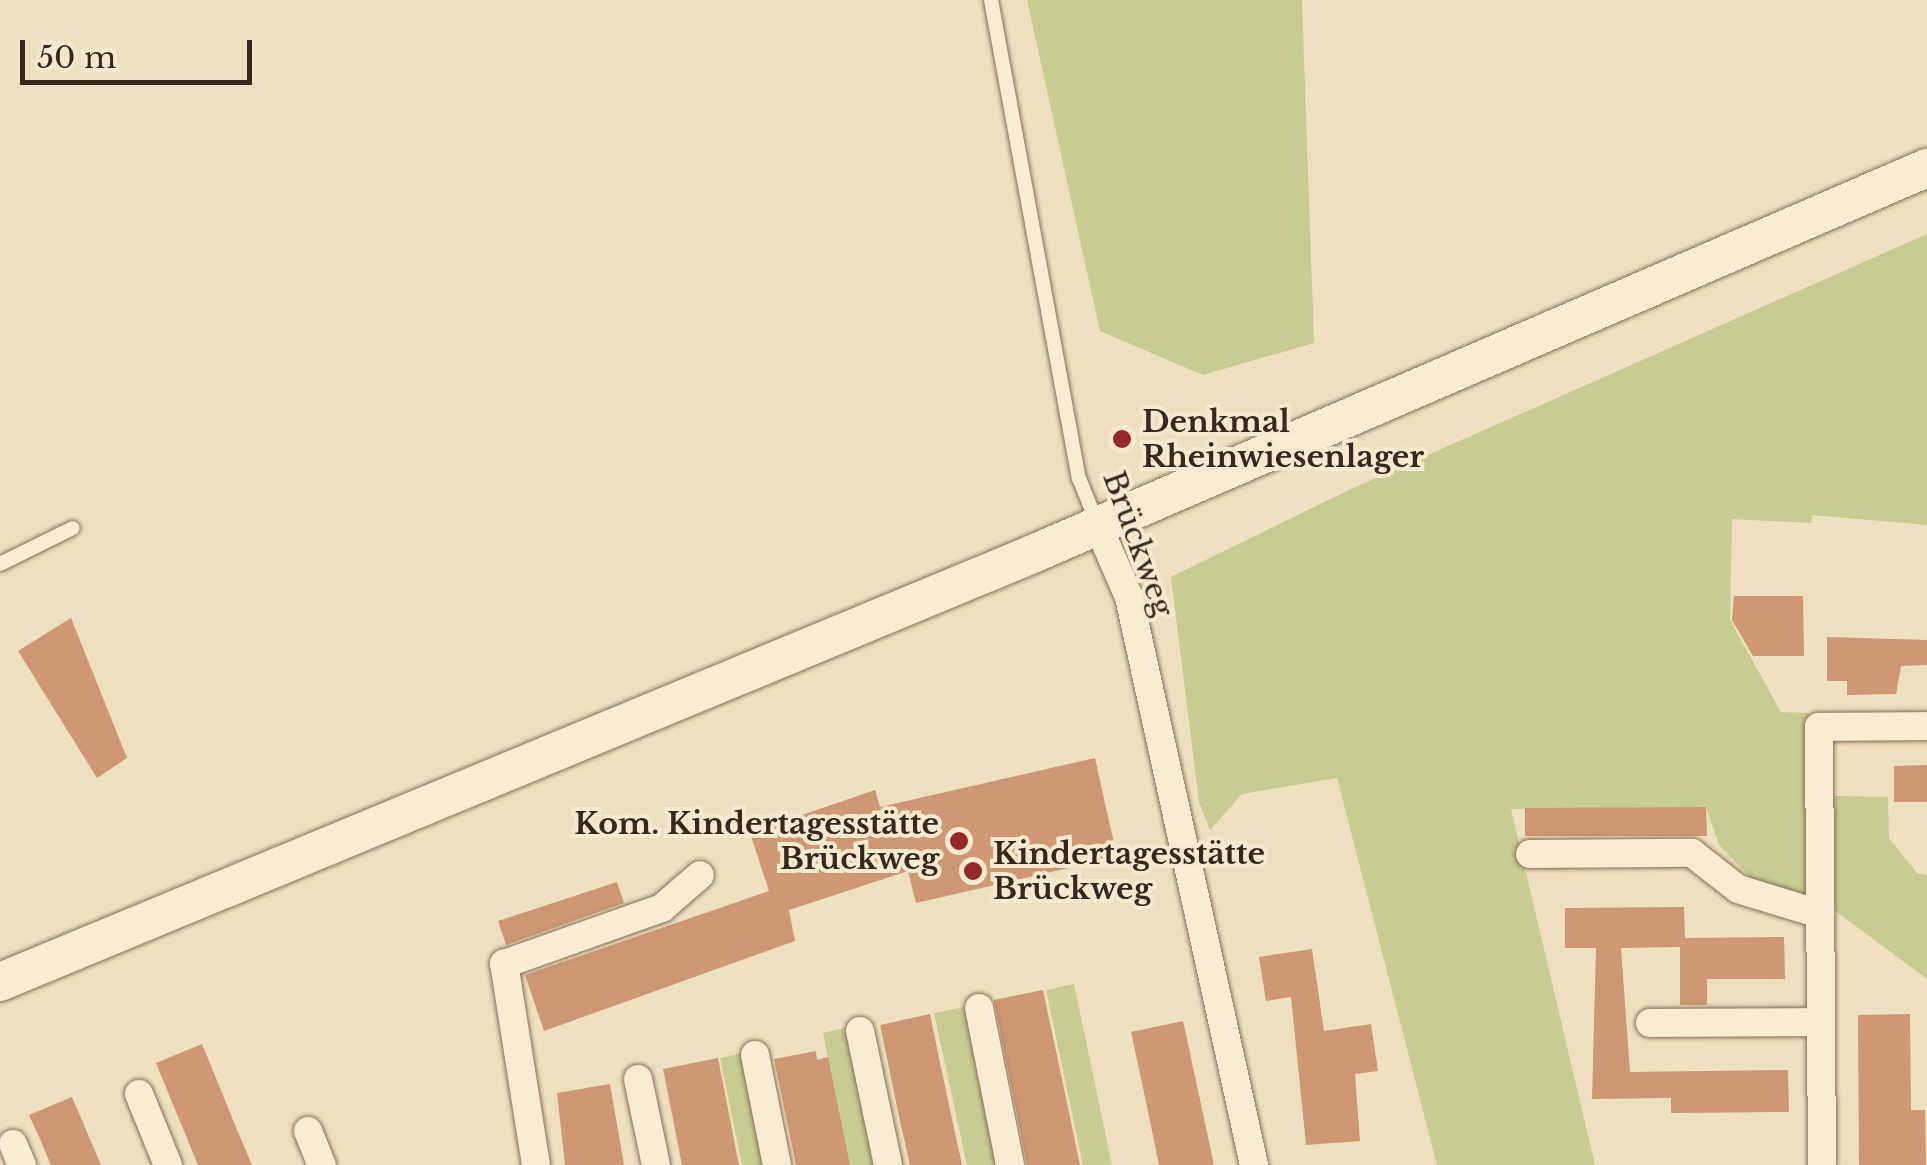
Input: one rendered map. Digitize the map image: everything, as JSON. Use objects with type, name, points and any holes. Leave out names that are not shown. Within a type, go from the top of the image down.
[{"type":"street","points":[[0,982],[1098,526],[1927,168]]},
{"type":"street","name":"Brückweg","points":[[1098,526],[1128,597],[1254,1165]]},
{"type":"street","points":[[1822,1165],[1820,728],[1927,726]]},
{"type":"street","points":[[1530,854],[1692,853],[1738,889],[1820,914]]},
{"type":"street","points":[[536,1165],[504,964],[662,908],[700,875]]},
{"type":"street","points":[[978,1008],[1010,1165]]},
{"type":"street","points":[[1650,1023],[1821,1022]]},
{"type":"street","points":[[860,1031],[888,1165]]},
{"type":"street","points":[[755,1055],[777,1165]]},
{"type":"street","points":[[638,1080],[656,1165]]},
{"type":"street","points":[[139,1094],[168,1165]]},
{"type":"street","points":[[308,1131],[322,1165]]},
{"type":"lane","name":"Brückweg","points":[[990,0],[1079,478],[1098,526]]},
{"type":"lane","points":[[0,564],[73,528]]},
{"type":"green space","points":[[1027,0],[1302,0],[1314,343],[1203,375],[1100,331]]},
{"type":"green space","points":[[1927,234],[1927,525],[1812,515],[1811,523],[1732,519],[1730,620],[1781,712],[1809,713],[1807,896],[1754,881],[1719,845],[1706,807],[1511,809],[1595,1165],[1437,1165],[1337,778],[1242,794],[1210,830],[1199,802],[1171,577],[1351,489]]},
{"type":"green space","points":[[1833,796],[1888,797],[1889,838],[1917,873],[1927,875],[1927,979],[1834,910]]},
{"type":"green space","points":[[1074,984],[1112,1165],[1083,1165],[1046,990]]},
{"type":"green space","points":[[970,1006],[1004,1165],[967,1165],[934,1013]]},
{"type":"green space","points":[[850,1027],[878,1165],[849,1165],[823,1033]]},
{"type":"green space","points":[[749,1052],[771,1165],[742,1165],[720,1058]]},
{"type":"building","points":[[1734,596],[1803,596],[1804,656],[1753,656],[1732,620]]},
{"type":"building","points":[[71,618],[127,758],[97,778],[18,651]]},
{"type":"building","points":[[1827,637],[1927,640],[1927,665],[1901,666],[1896,694],[1847,695],[1847,681],[1827,681]]},
{"type":"building","points":[[1095,758],[1117,857],[916,903],[908,871],[789,910],[795,941],[544,1031],[525,975],[769,891],[750,833],[875,790],[880,807]]},
{"type":"building","points":[[1927,765],[1927,802],[1894,802],[1894,766]]},
{"type":"building","points":[[1706,807],[1707,836],[1525,836],[1525,808]]},
{"type":"building","points":[[617,882],[624,903],[506,945],[498,921]]},
{"type":"building","points":[[1684,907],[1685,938],[1784,937],[1785,979],[1707,979],[1707,1005],[1680,1005],[1680,947],[1621,948],[1630,1072],[1788,1070],[1789,1112],[1671,1113],[1671,1098],[1592,1099],[1596,948],[1565,948],[1565,908]]},
{"type":"building","points":[[1312,949],[1324,1031],[1371,1024],[1378,1071],[1355,1074],[1360,1141],[1306,1145],[1291,997],[1266,1001],[1259,957]]},
{"type":"building","points":[[1043,990],[1080,1165],[1027,1165],[994,1000]]},
{"type":"building","points":[[930,1014],[962,1165],[910,1165],[900,1121],[880,1025]]},
{"type":"building","points":[[1910,1014],[1911,1110],[1925,1110],[1926,1165],[1859,1165],[1858,1015]]},
{"type":"building","points":[[1183,1021],[1214,1165],[1159,1165],[1131,1032]]},
{"type":"building","points":[[202,1044],[252,1165],[198,1165],[174,1107],[156,1063]]},
{"type":"building","points":[[816,1051],[817,1060],[828,1057],[850,1165],[796,1165],[774,1059]]},
{"type":"building","points":[[718,1058],[739,1165],[682,1165],[663,1069]]},
{"type":"building","points":[[610,1084],[624,1165],[565,1165],[557,1093]]},
{"type":"building","points":[[72,1097],[101,1165],[51,1165],[29,1115]]},
{"type":"place","name":"Denkmal Rheinwiesenlager","points":[[1122,439]]},
{"type":"place","name":"Kom. Kindertagesstätte Brückweg","points":[[959,841]]},
{"type":"place","name":"Kindertagesstätte Brückweg","points":[[973,871]]}]
